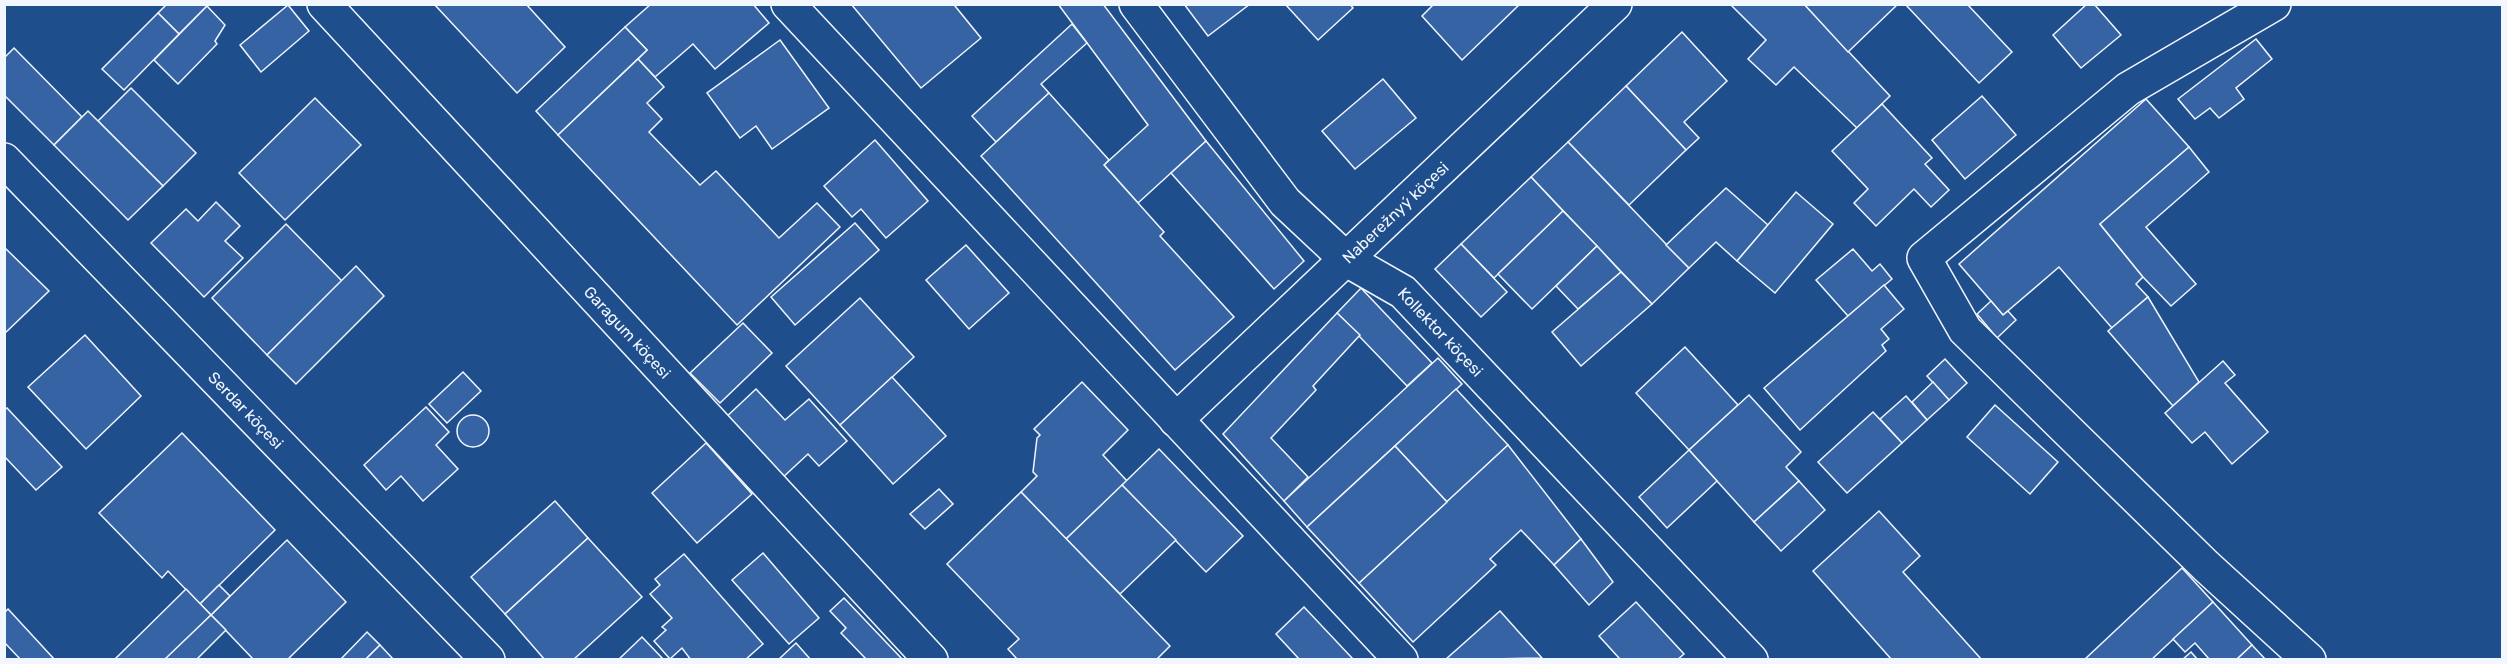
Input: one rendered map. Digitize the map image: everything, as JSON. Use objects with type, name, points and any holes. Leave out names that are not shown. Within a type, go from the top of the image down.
[{"type":"street","name":"Garagum köçesi","points":[[324,4],[931,660]]},
{"type":"street","points":[[788,4],[1401,660]]},
{"type":"street","name":"Kollektor köçesi","points":[[1136,4],[1285,202],[1347,260],[1403,292],[1751,660]]},
{"type":"street","name":"Naberežnyý köçesi","points":[[1176,420],[1616,4]]},
{"type":"street","points":[[2274,4],[2128,89],[1924,258],[1965,330],[2206,566],[2309,660]]},
{"type":"street","name":"Serdar köçesi","points":[[4,160],[488,660]]},
{"type":"building","points":[[167,4],[209,4],[179,34],[158,13]]},
{"type":"building","points":[[434,4],[526,4],[565,47],[517,93]]},
{"type":"building","points":[[651,4],[753,4],[769,23],[715,69],[693,44],[655,77],[638,59],[647,50],[625,27]]},
{"type":"building","points":[[851,4],[957,4],[955,6],[981,38],[921,88]]},
{"type":"building","points":[[1058,4],[1103,4],[1206,141],[1138,203],[1104,165],[1148,125]]},
{"type":"building","points":[[1184,4],[1250,4],[1208,36]]},
{"type":"building","points":[[1285,4],[1350,4],[1353,8],[1318,40]]},
{"type":"building","points":[[1434,4],[1520,4],[1462,60],[1422,16]]},
{"type":"building","points":[[1730,4],[1804,4],[1890,96],[1857,128],[1794,67],[1776,85],[1748,59],[1766,40]]},
{"type":"building","points":[[1804,4],[1898,4],[1848,52]]},
{"type":"building","points":[[1905,4],[1967,4],[2012,52],[1979,83]]},
{"type":"building","points":[[2087,4],[2094,4],[2121,35],[2081,68],[2053,35]]},
{"type":"building","points":[[288,5],[309,31],[261,72],[240,45]]},
{"type":"building","points":[[207,6],[225,25],[215,41],[217,44],[178,84],[154,60]]},
{"type":"building","points":[[158,13],[179,34],[124,90],[102,69]]},
{"type":"building","points":[[1072,24],[1087,43],[1041,84],[1049,93],[996,142],[972,116]]},
{"type":"building","points":[[625,27],[647,50],[558,135],[536,111]]},
{"type":"building","points":[[1682,32],[1727,81],[1684,122],[1699,138],[1686,150],[1626,86]]},
{"type":"building","points":[[2256,39],[2272,59],[2236,88],[2244,99],[2219,118],[2210,108],[2195,119],[2178,99]]},
{"type":"building","points":[[780,40],[829,108],[772,149],[756,126],[740,138],[707,93]]},
{"type":"building","points":[[14,48],[82,117],[54,145],[4,95],[4,58]]},
{"type":"building","points":[[638,59],[664,87],[647,103],[662,119],[649,132],[700,185],[716,171],[779,238],[817,203],[840,227],[737,325],[558,135]]},
{"type":"building","points":[[1383,79],[1416,118],[1355,169],[1322,131]]},
{"type":"building","points":[[1626,86],[1686,150],[1629,205],[1568,142]]},
{"type":"building","points":[[131,88],[196,153],[163,186],[98,121]]},
{"type":"building","points":[[1049,93],[1109,160],[1104,165],[1164,232],[1160,236],[1234,317],[1175,370],[981,156]]},
{"type":"building","points":[[1982,96],[2016,135],[1965,179],[1932,140]]},
{"type":"building","points":[[315,98],[361,145],[285,220],[239,173]]},
{"type":"building","points":[[2146,99],[2189,147],[2100,224],[2143,277],[2136,284],[2148,297],[2112,328],[2059,267],[2003,315],[1959,264]]},
{"type":"building","points":[[1882,104],[1932,158],[1925,164],[1949,190],[1931,207],[1914,189],[1876,226],[1854,203],[1868,189],[1832,151]]},
{"type":"building","points":[[88,111],[163,186],[128,220],[54,145]]},
{"type":"building","points":[[875,140],[928,201],[886,238],[861,209],[852,217],[824,186]]},
{"type":"building","points":[[1206,141],[1304,261],[1274,289],[1171,173]]},
{"type":"building","points":[[1568,142],[1689,268],[1652,304],[1531,177]]},
{"type":"building","points":[[2189,147],[2209,172],[2146,227],[2196,284],[2171,306],[2143,277],[2100,224]]},
{"type":"building","points":[[1531,177],[1563,211],[1494,278],[1461,244]]},
{"type":"building","points":[[1726,188],[1768,225],[1737,261],[1716,242],[1689,268],[1666,245]]},
{"type":"building","points":[[1796,192],[1833,224],[1775,293],[1737,261]]},
{"type":"building","points":[[216,202],[240,226],[225,241],[243,258],[204,297],[151,243],[186,209],[198,221]]},
{"type":"building","points":[[1563,211],[1597,246],[1532,309],[1498,274]]},
{"type":"building","points":[[855,223],[879,250],[795,325],[771,297]]},
{"type":"building","points":[[286,224],[342,281],[267,355],[212,298]]},
{"type":"building","points":[[1461,244],[1507,292],[1481,317],[1435,269]]},
{"type":"building","points":[[966,245],[1009,293],[969,329],[926,280]]},
{"type":"building","points":[[1597,246],[1621,272],[1578,309],[1556,286]]},
{"type":"building","points":[[4,247],[49,291],[4,334]]},
{"type":"building","points":[[1853,249],[1872,271],[1880,264],[1892,279],[1848,316],[1816,280]]},
{"type":"building","points":[[356,266],[384,296],[296,384],[267,355]]},
{"type":"building","points":[[1621,272],[1652,304],[1581,366],[1552,332]]},
{"type":"building","points":[[1884,285],[1904,309],[1881,329],[1889,339],[1882,345],[1886,351],[1800,430],[1764,388]]},
{"type":"building","points":[[1361,288],[1432,363],[1407,386],[1337,313]]},
{"type":"building","points":[[2148,297],[2199,382],[2173,406],[2108,331]]},
{"type":"building","points":[[860,298],[914,357],[840,425],[786,366]]},
{"type":"building","points":[[1991,301],[2003,315],[2008,311],[2016,320],[1997,338],[1977,314]]},
{"type":"building","points":[[1337,313],[1360,335],[1313,386],[1316,390],[1271,438],[1308,477],[1284,501],[1223,434]]},
{"type":"building","points":[[743,323],[772,353],[720,403],[690,373]]},
{"type":"building","points":[[85,335],[141,396],[86,449],[28,387]]},
{"type":"building","points":[[1685,347],[1738,405],[1689,450],[1636,393]]},
{"type":"building","points":[[1438,358],[1462,384],[1307,527],[1284,501]]},
{"type":"building","points":[[1945,359],[1967,383],[1949,400],[1927,376]]},
{"type":"building","points":[[2223,361],[2235,375],[2225,383],[2268,432],[2232,464],[2205,432],[2192,443],[2165,413]]},
{"type":"building","points":[[463,372],[481,391],[447,423],[429,404]]},
{"type":"building","points":[[892,377],[946,436],[893,484],[840,425]]},
{"type":"building","points":[[1082,382],[1128,430],[1103,455],[1127,481],[1066,539],[1021,492],[1037,476],[1033,472],[1037,438],[1040,435],[1034,429]]},
{"type":"building","points":[[1933,382],[1949,400],[1927,420],[1912,402]]},
{"type":"building","points":[[756,389],[785,420],[809,399],[847,441],[819,466],[808,454],[780,480],[724,419]]},
{"type":"building","points":[[1456,389],[1508,445],[1447,502],[1395,446]]},
{"type":"building","points":[[1749,395],[1801,452],[1786,467],[1799,481],[1754,522],[1689,450]]},
{"type":"building","points":[[1906,396],[1927,420],[1902,443],[1880,419]]},
{"type":"building","points":[[1995,405],[2058,462],[2030,494],[1967,437]]},
{"type":"building","points":[[426,407],[449,432],[436,445],[458,469],[423,501],[401,476],[386,490],[364,465]]},
{"type":"building","points":[[7,408],[62,467],[36,490],[4,456],[4,410]]},
{"type":"building","points":[[1873,412],[1902,443],[1847,493],[1818,462]]},
{"type":"building","points":[[473,415],[485,419],[489,431],[485,443],[473,447],[461,443],[457,431],[461,419]]},
{"type":"building","points":[[182,433],[275,530],[200,604],[168,571],[162,578],[99,513]]},
{"type":"building","points":[[706,443],[752,494],[697,543],[652,493]]},
{"type":"building","points":[[1508,445],[1581,539],[1554,565],[1521,530],[1490,559],[1496,565],[1413,642],[1359,583]]},
{"type":"building","points":[[1395,446],[1447,502],[1359,583],[1307,527]]},
{"type":"building","points":[[1159,449],[1243,536],[1206,572],[1122,485]]},
{"type":"building","points":[[1689,450],[1717,481],[1667,528],[1639,497]]},
{"type":"building","points":[[1799,481],[1825,510],[1781,551],[1754,522]]},
{"type":"building","points":[[1122,485],[1176,540],[1120,594],[1066,539]]},
{"type":"building","points":[[939,489],[953,504],[925,529],[910,514]]},
{"type":"building","points":[[1021,492],[1170,646],[1156,660],[1018,660],[1008,649],[1019,639],[947,564]]},
{"type":"building","points":[[555,501],[588,538],[505,614],[471,577]]},
{"type":"building","points":[[1879,511],[1920,556],[1903,572],[1982,660],[1892,660],[1813,571]]},
{"type":"building","points":[[588,538],[642,597],[573,660],[545,660],[505,614]]},
{"type":"building","points":[[1581,539],[1613,582],[1589,605],[1554,565]]},
{"type":"building","points":[[287,540],[346,602],[287,660],[254,660],[211,615]]},
{"type":"building","points":[[763,553],[819,618],[789,644],[732,580]]},
{"type":"building","points":[[684,554],[763,644],[745,660],[691,660],[682,648],[670,659],[654,641],[666,630],[662,627],[672,618],[650,594],[660,585],[655,579]]},
{"type":"building","points":[[2182,568],[2213,602],[2151,660],[2084,660]]},
{"type":"building","points":[[219,585],[230,596],[211,615],[200,604]]},
{"type":"building","points":[[186,589],[211,615],[165,660],[114,660]]},
{"type":"building","points":[[844,598],[903,660],[867,660],[841,633],[846,628],[830,611]]},
{"type":"building","points":[[1636,602],[1684,654],[1677,660],[1617,660],[1619,658],[1599,636]]},
{"type":"building","points":[[2213,602],[2252,645],[2236,660],[2210,660],[2195,643],[2185,652],[2173,639]]},
{"type":"building","points":[[1304,607],[1353,660],[1300,660],[1276,634]]},
{"type":"building","points":[[8,609],[55,660],[21,660],[4,642],[4,613]]},
{"type":"building","points":[[1500,611],[1542,658],[1445,660]]},
{"type":"building","points":[[211,615],[226,630],[196,660],[164,660]]},
{"type":"building","points":[[367,632],[380,645],[365,660],[340,660]]},
{"type":"building","points":[[642,637],[664,660],[618,660]]},
{"type":"building","points":[[796,643],[811,660],[778,660]]},
{"type":"building","points":[[380,645],[394,660],[365,660]]},
{"type":"building","points":[[2252,645],[2266,660],[2236,660]]},
{"type":"building","points":[[2191,652],[2198,660],[2182,660]]}]
